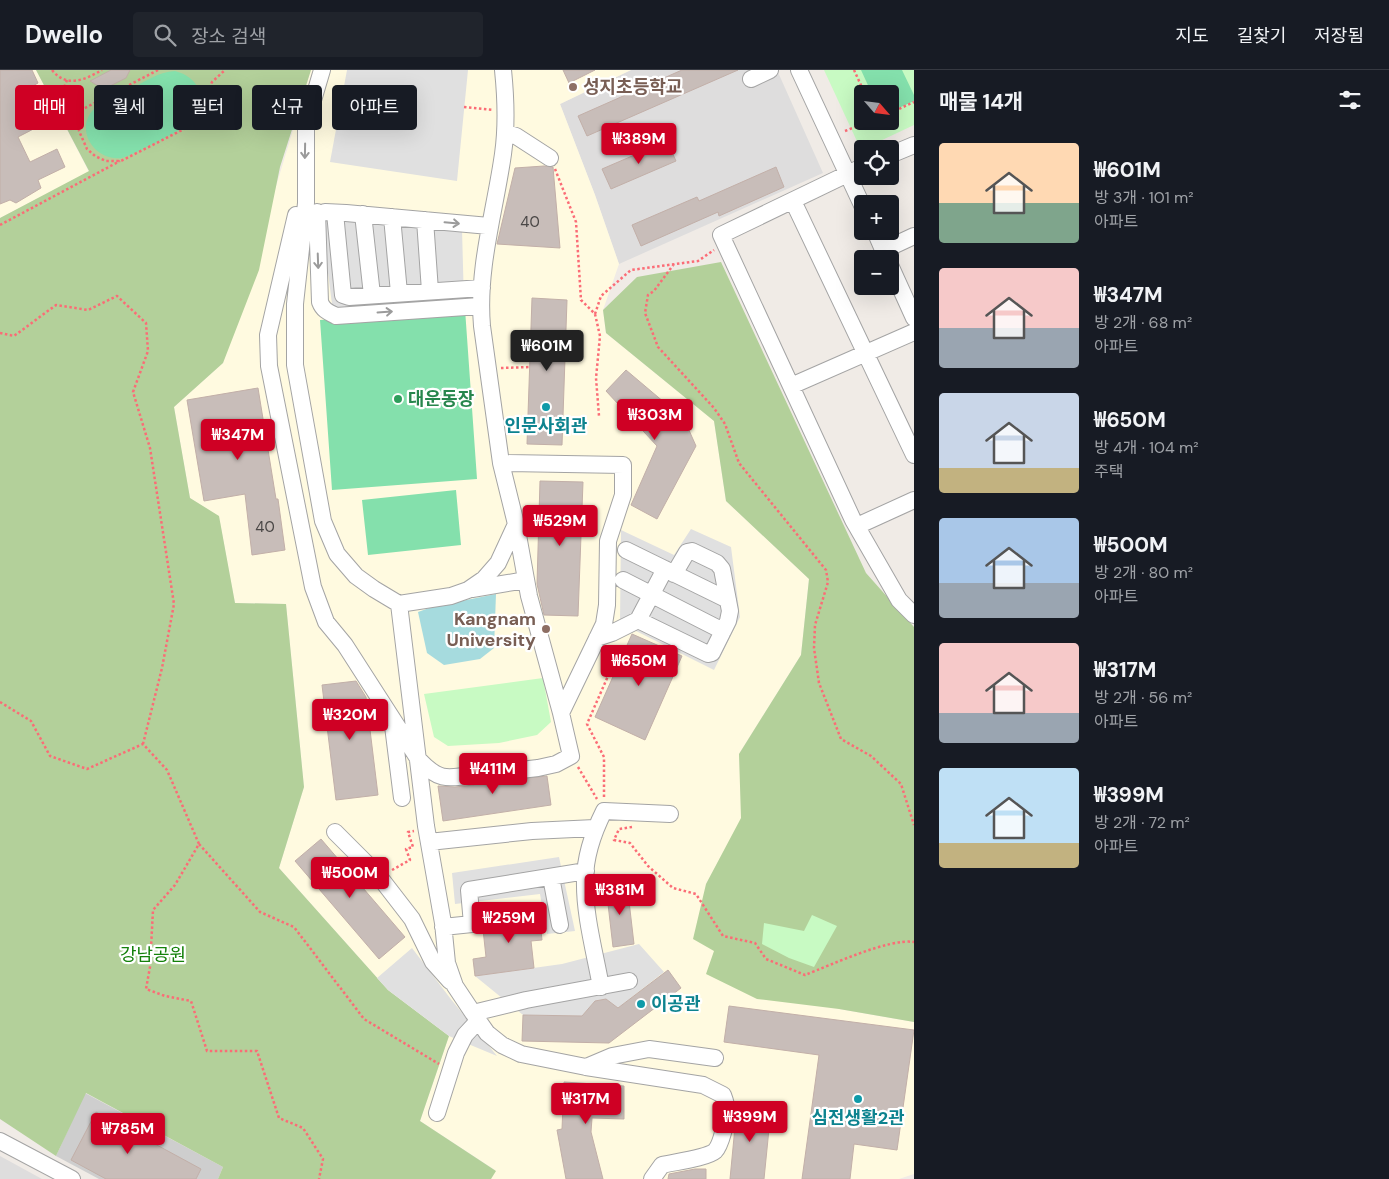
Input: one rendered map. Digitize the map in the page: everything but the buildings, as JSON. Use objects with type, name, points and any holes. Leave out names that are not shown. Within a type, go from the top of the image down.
[{"type":"street","points":[[322,70],[306,124],[305,176],[311,207],[322,308],[336,316],[480,306]]},
{"type":"street","points":[[503,70],[507,111],[506,133],[490,226],[480,306],[501,463],[516,524],[526,580],[571,756],[556,764],[503,772]]},
{"type":"street","points":[[751,79],[770,70]]},
{"type":"street","points":[[799,70],[854,168]]},
{"type":"street","points":[[506,133],[534,146],[550,158]]},
{"type":"street","points":[[899,151],[914,145]]},
{"type":"street","points":[[854,170],[721,235],[857,526],[899,600],[914,615]]},
{"type":"street","points":[[305,176],[268,334],[269,366],[313,587],[326,622],[345,645],[419,760],[431,772],[444,777],[472,775]]},
{"type":"street","points":[[793,201],[864,354],[914,455]]},
{"type":"street","points":[[311,207],[335,213],[490,226]]},
{"type":"street","points":[[311,207],[294,304],[295,365],[323,521],[337,554],[356,576],[399,604],[451,596],[468,590],[526,580]]},
{"type":"street","points":[[335,213],[343,295],[349,297],[482,288]]},
{"type":"street","points":[[362,214],[372,295]]},
{"type":"street","points":[[392,217],[399,293]]},
{"type":"street","points":[[425,220],[430,291]]},
{"type":"street","points":[[897,250],[914,236]]},
{"type":"street","points":[[899,285],[914,318]]},
{"type":"street","points":[[791,386],[914,332]]},
{"type":"street","points":[[501,463],[623,465],[623,495],[608,541],[604,624],[561,713]]},
{"type":"street","points":[[857,526],[914,500]]},
{"type":"street","points":[[468,590],[484,579],[498,563],[516,524]]},
{"type":"street","points":[[626,550],[728,600]]},
{"type":"street","points":[[597,638],[612,633],[635,621],[652,594],[687,552],[692,551],[717,562],[722,569],[730,612],[724,631],[714,650],[708,654],[635,621]]},
{"type":"street","points":[[623,580],[724,631]]},
{"type":"street","points":[[399,604],[416,748],[443,927],[446,963],[455,986]]},
{"type":"street","points":[[393,721],[402,798]]},
{"type":"street","points":[[601,987],[585,900],[586,872],[595,828],[604,811],[670,814]]},
{"type":"street","points":[[429,842],[532,831],[595,828]]},
{"type":"street","points":[[335,832],[380,877],[412,919],[433,962],[455,986],[487,1032],[502,1045],[521,1054],[586,1067],[702,1085],[723,1095],[728,1108],[727,1120],[721,1139],[714,1151],[700,1157],[662,1165],[652,1179]]},
{"type":"street","points":[[443,927],[472,924],[468,890],[586,872]]},
{"type":"street","points":[[551,877],[560,925]]},
{"type":"street","points":[[436,1113],[456,1053],[476,1017],[526,1000],[629,982]]},
{"type":"street","points":[[586,1067],[612,1056],[649,1049],[715,1058]]},
{"type":"street","points":[[0,1141],[72,1179]]},
{"type":"path","points":[[52,70],[67,80],[83,80],[102,70]]},
{"type":"path","points":[[84,108],[158,70]]},
{"type":"path","points":[[0,225],[190,126],[200,112],[212,82],[225,70]]},
{"type":"path","points":[[854,70],[861,85]]},
{"type":"path","points":[[65,85],[67,80]]},
{"type":"path","points":[[899,109],[914,102]]},
{"type":"path","points":[[464,107],[507,111]]},
{"type":"path","points":[[845,131],[854,127]]},
{"type":"path","points":[[79,130],[87,149],[95,156],[106,161],[121,161]]},
{"type":"path","points":[[559,178],[576,222],[581,300],[594,314],[600,336],[596,378],[599,416]]},
{"type":"path","points":[[594,314],[601,296],[631,270],[698,261],[724,243]]},
{"type":"path","points":[[674,264],[654,291],[648,295],[645,313],[658,347],[714,408],[724,424],[739,463],[826,570],[828,582],[814,625],[814,648],[818,683],[841,739],[871,756],[901,784],[914,824]]},
{"type":"path","points":[[0,333],[14,336],[56,305],[88,310],[117,296],[146,323],[148,351],[133,392],[150,448],[174,604],[162,668],[143,744]]},
{"type":"path","points":[[488,369],[530,367]]},
{"type":"path","points":[[604,811],[604,757],[587,724],[635,621]]},
{"type":"path","points":[[0,702],[31,721],[50,756],[87,769],[143,744]]},
{"type":"path","points":[[143,744],[167,770],[199,844],[260,912],[294,928],[364,1018],[450,1070]]},
{"type":"path","points":[[571,756],[604,811]]},
{"type":"path","points":[[380,877],[410,860],[406,849],[413,846],[408,832],[416,830],[415,824]]},
{"type":"path","points":[[614,840],[630,843],[648,866],[673,888],[696,894],[723,936],[755,943],[766,959],[806,975],[904,940],[914,942]]},
{"type":"path","points":[[199,844],[175,885],[153,910],[150,967],[146,989],[164,996],[191,1001],[206,1051],[257,1051],[280,1118],[303,1128],[323,1158],[319,1179]]},
{"type":"shaded area","points":[[0,70],[36,70],[44,85],[15,85],[15,130],[67,130],[89,172],[0,218]]},
{"type":"shaded area","name":"Kangnam University","points":[[311,70],[631,70],[560,104],[619,264],[603,310],[606,333],[714,421],[726,501],[809,579],[801,655],[739,754],[742,818],[706,884],[839,1009],[914,1022],[914,1174],[899,1179],[491,1179],[495,1170],[420,1121],[449,1036],[388,990],[279,868],[304,787],[286,604],[235,603],[219,517],[190,498],[174,407],[223,363],[293,130],[322,130],[322,85],[306,85]]},
{"type":"shaded area","points":[[347,70],[468,70],[457,181],[330,162],[336,130],[417,130],[417,85],[344,85]]},
{"type":"shaded area","points":[[631,70],[777,70],[823,173],[619,264],[560,104]]},
{"type":"shaded area","points":[[321,218],[462,229],[464,303],[333,312]]},
{"type":"shaded area","points":[[691,529],[731,547],[740,617],[714,670],[620,623],[621,530],[674,555]]},
{"type":"shaded area","points":[[559,857],[575,931],[547,934],[540,894],[455,904],[452,873]]},
{"type":"shaded area","points":[[639,944],[664,972],[618,1008],[606,999],[595,1001],[582,1016],[523,1015],[475,976],[562,964]]},
{"type":"shaded area","points":[[412,948],[497,1056],[449,1036],[388,990],[377,978]]},
{"type":"shaded area","points":[[85,1093],[223,1167],[218,1179],[99,1179],[56,1156]]},
{"type":"shaded area","points":[[0,1156],[42,1179],[0,1179]]},
{"type":"green space","name":"강남공원","points":[[36,70],[311,70],[306,85],[252,85],[252,130],[292,130],[280,167],[259,270],[223,363],[174,407],[190,498],[219,516],[235,603],[286,604],[304,787],[279,868],[388,990],[449,1036],[420,1121],[496,1171],[491,1179],[218,1179],[223,1167],[86,1093],[56,1156],[0,1119],[0,218],[89,171],[67,130],[84,130],[84,85],[44,85]]},
{"type":"green space","points":[[824,70],[914,70],[914,125],[882,140],[856,140]]},
{"type":"green space","points":[[861,70],[902,70],[914,95],[914,101],[899,108],[899,85],[868,85]]},
{"type":"green space","points":[[175,71],[184,74],[197,85],[173,85],[173,130],[179,130],[122,158],[113,158],[96,150],[87,135],[86,127],[88,118],[94,109],[94,130],[163,130],[163,85],[138,85],[163,73]]},
{"type":"green space","points":[[721,262],[866,573],[914,627],[914,1022],[839,1009],[757,999],[706,974],[714,951],[693,939],[706,884],[741,818],[739,754],[801,655],[809,579],[726,501],[714,421],[606,333],[603,310],[637,277]]},
{"type":"green space","name":"대운동장","points":[[465,309],[477,479],[332,490],[320,320]]},
{"type":"green space","points":[[456,490],[461,545],[368,555],[362,500]]},
{"type":"green space","points":[[543,678],[551,722],[537,735],[499,743],[448,746],[434,737],[424,694]]},
{"type":"green space","points":[[812,915],[837,926],[814,967],[789,958],[762,944],[764,923],[804,931]]},
{"type":"water","points":[[496,594],[494,648],[480,659],[444,665],[427,653],[418,612],[432,607]]},
{"type":"tunnel","points":[[472,775],[503,772]]},
{"type":"place","name":"성지초등학교","points":[[573,87]]},
{"type":"place","name":"대운동장","points":[[398,399]]},
{"type":"place","name":"인문사회관","points":[[546,407]]},
{"type":"place","name":"Kangnam University","points":[[546,629]]},
{"type":"place","name":"이공관","points":[[641,1004]]},
{"type":"place","name":"심전생활2관","points":[[858,1099]]}]
